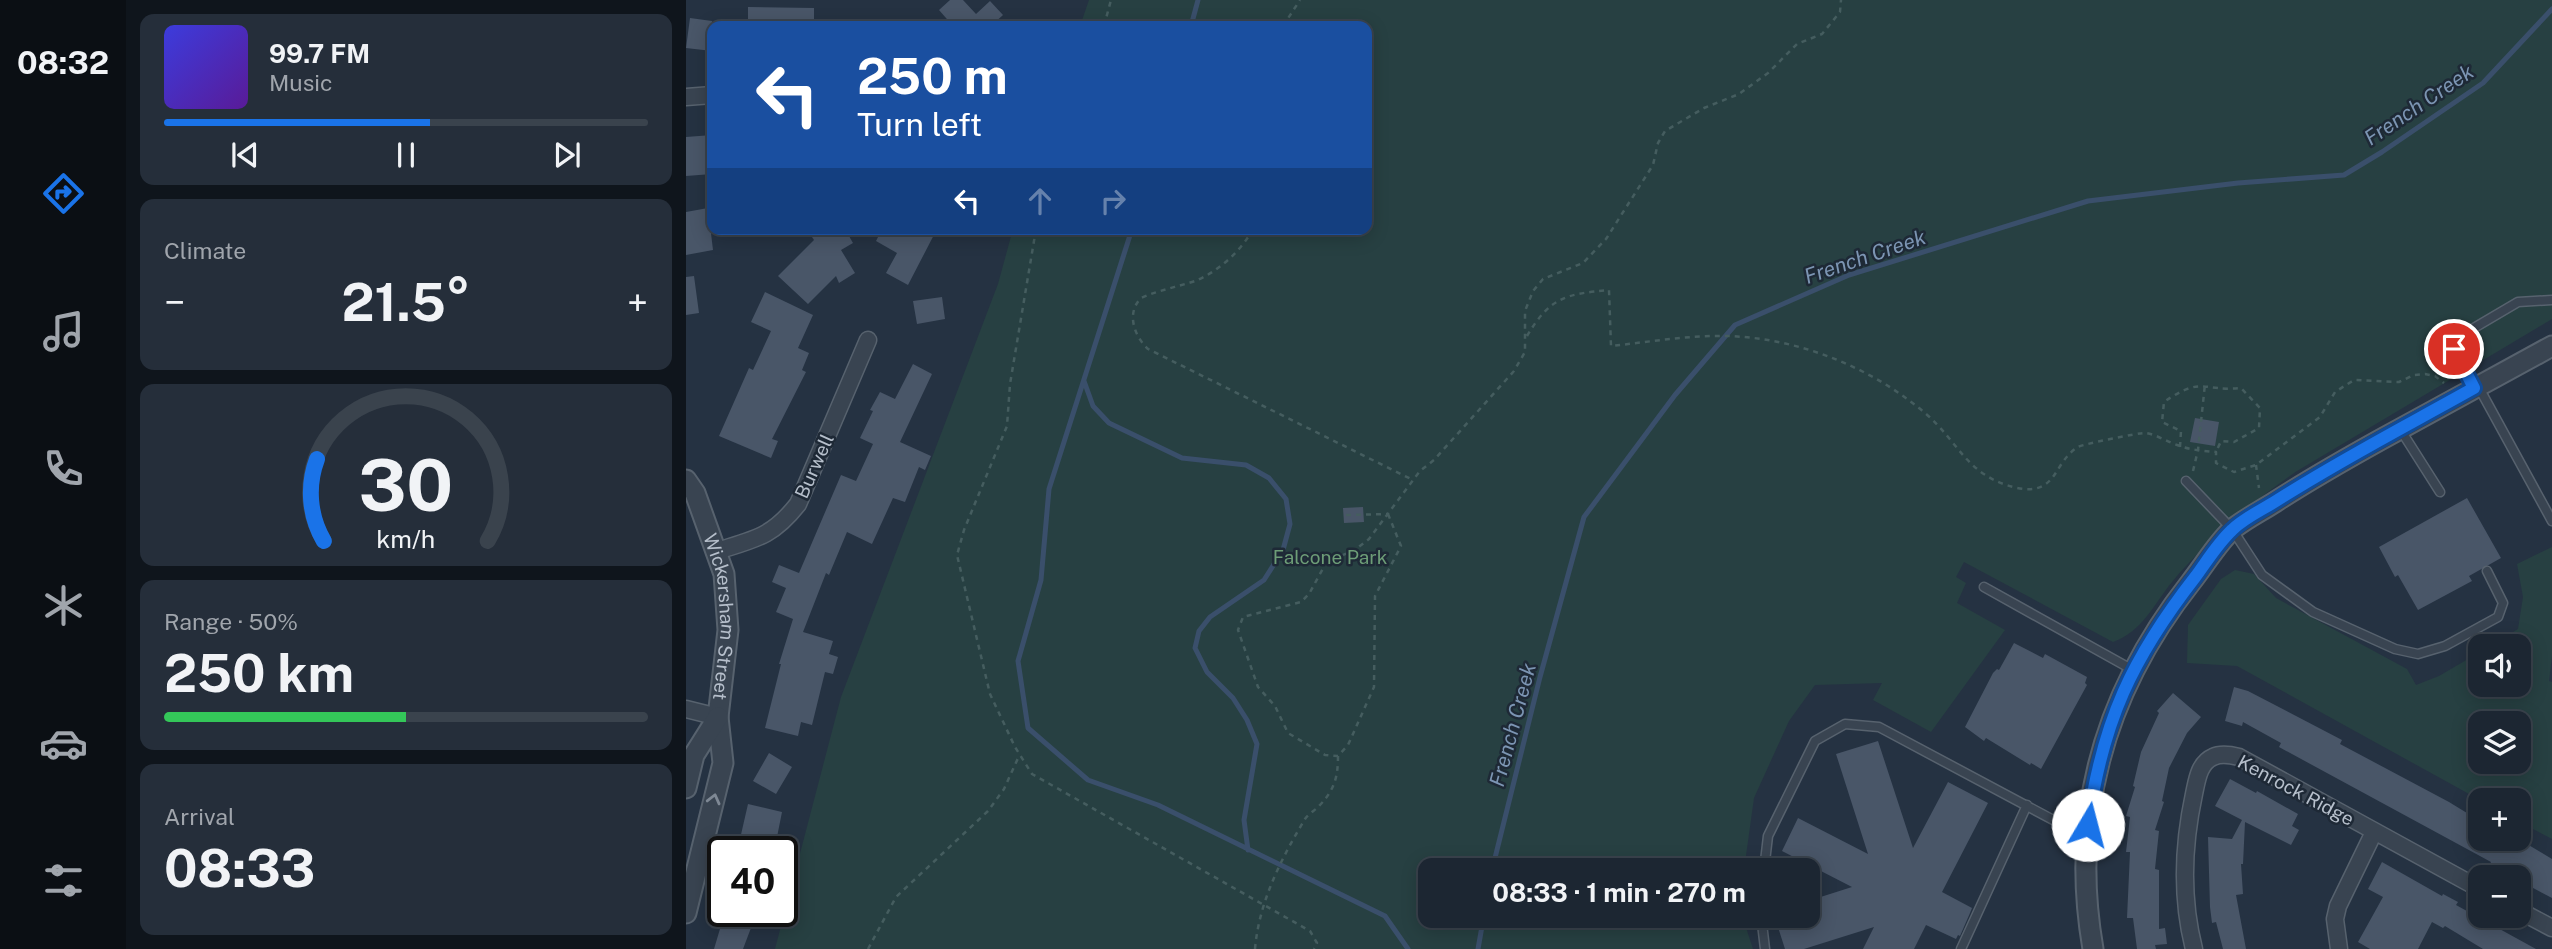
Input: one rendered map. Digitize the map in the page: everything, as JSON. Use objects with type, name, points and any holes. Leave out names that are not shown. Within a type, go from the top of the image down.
[{"type":"street","points":[[686,97],[707,95]]},
{"type":"street","name":"Burwell","points":[[717,551],[761,537],[782,524],[797,504],[868,340]]},
{"type":"street","points":[[2093,949],[2088,912],[2087,838],[2094,783],[2110,723],[2133,670],[2145,646],[2172,607],[2232,529],[2324,471],[2552,346]]},
{"type":"street","name":"Wickersham Street","points":[[686,480],[695,494],[724,574],[728,630],[718,717],[723,763],[686,913]]},
{"type":"street","name":"Wickersham Street","points":[[686,709],[718,717]]},
{"type":"street","name":"Wickersham Street","points":[[686,788],[694,755],[718,717]]},
{"type":"street","name":"Kenrock Ridge","points":[[2194,949],[2187,916],[2185,876],[2188,825],[2200,770],[2212,757],[2239,757],[2468,883]]},
{"type":"street","points":[[2339,949],[2335,919],[2338,906],[2374,832]]},
{"type":"street","points":[[2531,917],[2552,928]]},
{"type":"lane","points":[[2552,300],[2518,302],[2462,335],[2454,349],[2552,521]]},
{"type":"lane","points":[[2400,429],[2441,492]]},
{"type":"lane","points":[[2186,481],[2232,529],[2262,575],[2313,612],[2395,649],[2418,654],[2445,646],[2498,617],[2503,603],[2487,571]]},
{"type":"lane","points":[[1984,587],[2133,670]]},
{"type":"lane","points":[[1765,858],[1768,836],[1815,741],[1845,724],[1879,727],[2087,838]]},
{"type":"lane","points":[[1961,949],[2027,805]]},
{"type":"lane","points":[[1762,928],[1765,949]]},
{"type":"path","points":[[1105,21],[1111,0]]},
{"type":"path","points":[[1286,21],[1300,0]]},
{"type":"path","points":[[1338,756],[1325,755],[1288,733],[1275,706],[1258,687],[1238,630],[1243,617],[1301,602],[1309,594],[1326,563],[1369,540],[1413,480],[1514,371],[1525,352],[1525,312],[1533,291],[1543,279],[1583,263],[1606,239],[1653,165],[1658,143],[1665,131],[1704,108],[1739,94],[1768,73],[1797,44],[1822,34],[1840,12],[1841,0]]},
{"type":"path","points":[[1035,235],[1010,384],[1007,426],[964,530],[957,555],[990,694],[1032,774],[1310,932],[1317,943],[1314,949]]},
{"type":"path","points":[[1250,235],[1245,244],[1197,280],[1141,298],[1135,304],[1133,313],[1138,340],[1148,349],[1413,480]]},
{"type":"path","points":[[1527,336],[1537,320],[1559,299],[1576,293],[1609,290],[1611,346],[1726,336],[1777,341],[1859,368],[1879,379],[1926,414],[1979,473],[2020,488],[2040,488],[2052,481],[2068,456],[2079,446],[2146,433],[2180,447],[2216,452]]},
{"type":"path","points":[[2180,447],[2181,431],[2162,422],[2164,402],[2193,385],[2205,384],[2223,390],[2241,388],[2260,408],[2259,428],[2234,442],[2221,441],[2216,452],[2216,463],[2234,472],[2256,465],[2320,417],[2334,392],[2354,380],[2399,382],[2414,375],[2425,374],[2435,376],[2444,383]]},
{"type":"path","points":[[2186,481],[2195,468],[2205,384]]},
{"type":"path","points":[[2256,465],[2259,488]]},
{"type":"path","points":[[1346,515],[1388,514]]},
{"type":"path","points":[[1255,949],[1257,927],[1268,890],[1307,817],[1321,804],[1338,776],[1338,756],[1348,745],[1374,687],[1375,596],[1401,545],[1388,514]]},
{"type":"path","points":[[867,949],[896,897],[988,811],[1004,789],[1020,754]]},
{"type":"green space","name":"Falcone Park","points":[[1089,0],[2552,0],[2552,319],[2297,471],[2273,488],[2205,546],[2176,577],[2140,624],[2113,642],[1964,562],[1956,577],[1966,583],[1957,603],[2005,630],[1931,732],[1873,700],[1882,683],[1815,685],[1789,721],[1754,798],[1746,858],[1418,858],[1418,928],[1746,928],[1753,949],[775,949],[781,927],[798,927],[798,861],[841,697],[998,284],[1011,235],[1372,235],[1372,21],[1082,21]]},
{"type":"green space","points":[[2552,547],[2552,656],[2549,681],[2552,682],[2552,839],[2531,828],[2531,788],[2468,788],[2468,793],[2237,666],[2187,663],[2188,625],[2221,579],[2235,570],[2254,574],[2276,598],[2407,669],[2416,685],[2439,676],[2468,659],[2468,697],[2531,697],[2531,634],[2510,634],[2518,629],[2523,597],[2517,564]]},
{"type":"building","points":[[950,0],[963,0],[976,14],[990,1],[1003,15],[996,21],[949,21],[939,10]]},
{"type":"building","points":[[748,7],[814,8],[814,21],[748,21]]},
{"type":"building","points":[[690,18],[712,21],[707,21],[707,50],[686,48]]},
{"type":"building","points":[[707,135],[707,174],[686,176],[686,137]]},
{"type":"building","points":[[707,208],[707,235],[711,235],[713,250],[686,255],[686,212]]},
{"type":"building","points":[[848,235],[853,243],[841,250],[855,273],[839,283],[836,276],[808,304],[778,276],[814,240],[812,237]]},
{"type":"building","points":[[879,235],[934,235],[908,285],[886,273],[897,253],[876,241]]},
{"type":"building","points":[[694,276],[699,313],[686,315],[686,277]]},
{"type":"building","points":[[765,292],[813,315],[798,348],[809,353],[802,370],[806,372],[772,439],[778,441],[771,458],[719,436],[749,368],[753,370],[771,331],[751,322]]},
{"type":"building","points":[[942,297],[945,319],[917,324],[913,301]]},
{"type":"building","points":[[913,364],[932,374],[900,442],[931,456],[925,470],[919,467],[905,502],[893,498],[872,544],[847,532],[829,575],[826,573],[803,632],[833,641],[829,654],[838,657],[833,674],[825,672],[812,725],[801,722],[798,736],[765,728],[779,664],[793,619],[776,612],[786,588],[772,582],[779,565],[799,573],[841,475],[856,481],[873,444],[860,438],[873,411],[870,410],[880,392],[895,399]]},
{"type":"building","points":[[2195,418],[2219,422],[2215,446],[2190,442]]},
{"type":"building","points":[[2467,498],[2501,558],[2469,576],[2472,581],[2418,610],[2398,575],[2395,577],[2379,547]]},
{"type":"building","points":[[1363,507],[1364,522],[1344,523],[1343,508]]},
{"type":"building","points":[[2014,643],[2043,658],[2045,654],[2087,677],[2087,685],[2041,769],[1986,738],[1984,741],[1965,727],[1993,673],[1999,670]]},
{"type":"building","points":[[2234,687],[2248,691],[2342,740],[2340,744],[2468,814],[2468,850],[2279,747],[2281,743],[2243,722],[2242,726],[2225,721]]},
{"type":"building","points":[[2173,693],[2201,717],[2187,733],[2169,768],[2162,801],[2164,802],[2155,830],[2159,831],[2155,869],[2159,870],[2159,929],[2165,928],[2167,944],[2155,945],[2156,949],[2137,949],[2133,918],[2127,918],[2130,852],[2126,852],[2130,817],[2126,816],[2135,787],[2133,786],[2141,752],[2159,713],[2157,711]]},
{"type":"building","points":[[1878,741],[1913,848],[1948,782],[1988,803],[1942,892],[1972,908],[1960,936],[1956,939],[1926,925],[1914,949],[1863,949],[1874,927],[1804,949],[1785,949],[1778,928],[1820,928],[1820,897],[1852,887],[1820,871],[1820,858],[1796,858],[1782,851],[1798,818],[1868,854],[1836,754]]},
{"type":"building","points":[[769,753],[792,767],[776,794],[753,781]]},
{"type":"building","points":[[2230,779],[2298,814],[2292,826],[2299,830],[2291,845],[2245,822],[2241,864],[2243,894],[2236,895],[2246,949],[2223,949],[2216,922],[2212,923],[2210,907],[2208,837],[2232,839],[2242,820],[2215,806]]},
{"type":"building","points":[[748,804],[782,812],[777,836],[741,836]]},
{"type":"building","points":[[2531,846],[2552,859],[2552,898],[2531,887],[2531,865],[2490,865],[2491,862],[2471,851],[2531,851]]},
{"type":"building","points":[[2382,862],[2442,896],[2443,894],[2458,902],[2456,905],[2468,912],[2468,928],[2498,928],[2536,949],[2483,949],[2445,926],[2443,928],[2432,922],[2418,949],[2370,949],[2358,942],[2383,897],[2368,889]]},
{"type":"building","points":[[721,927],[751,927],[743,949],[714,949]]},
{"type":"waterway","points":[[1192,21],[1198,0]]},
{"type":"waterway","name":"French Creek","points":[[1495,858],[1540,677],[1584,517],[1675,395],[1735,325],[1849,275],[2088,201],[2238,183],[2344,175],[2483,83],[2552,9]]},
{"type":"waterway","points":[[1130,235],[1049,489],[1041,580],[1018,661],[1028,728],[1088,780],[1158,805],[1385,916],[1408,949]]},
{"type":"waterway","points":[[1084,381],[1093,406],[1109,423],[1182,458],[1246,465],[1269,478],[1286,499],[1290,524],[1283,550],[1264,580],[1210,617],[1199,631],[1195,648],[1207,672],[1233,698],[1247,720],[1257,744],[1244,820],[1248,850]]},
{"type":"waterway","name":"French Creek","points":[[1478,949],[1482,928]]},
{"type":"route","points":[[2088,825],[2094,783],[2110,723],[2124,687],[2145,646],[2172,607],[2232,529],[2324,471],[2474,388],[2454,349]]}]
